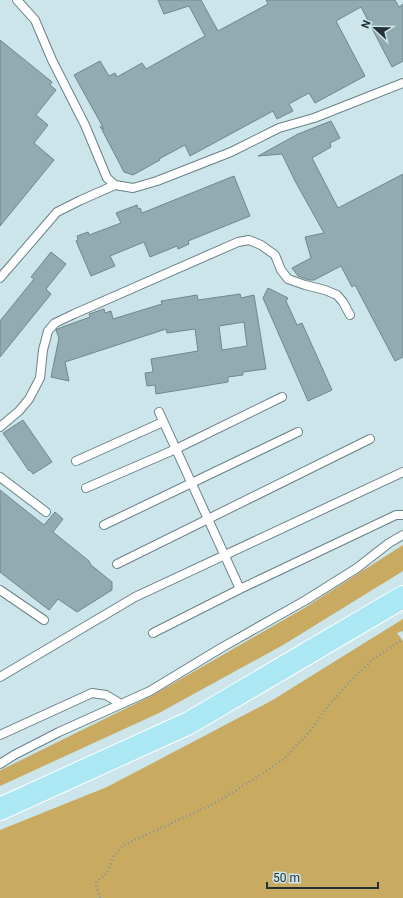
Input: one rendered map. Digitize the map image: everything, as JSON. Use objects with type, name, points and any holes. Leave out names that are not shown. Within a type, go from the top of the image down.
[{"type":"main road","points":[[0,809],[189,723],[403,597]]},
{"type":"lane","points":[[17,0],[35,20],[52,60],[85,125],[107,178],[115,185],[133,188],[157,181],[231,152],[279,128],[314,118],[403,83]]},
{"type":"lane","points":[[0,278],[57,212],[115,185]]},
{"type":"lane","points":[[0,428],[20,411],[29,399],[40,378],[43,350],[48,331],[55,323],[238,242],[249,240],[275,255],[281,270],[288,279],[337,295],[343,302],[350,315]]},
{"type":"lane","points":[[86,488],[176,450],[282,397]]},
{"type":"lane","points":[[159,412],[240,589]]},
{"type":"lane","points":[[76,461],[163,422]]},
{"type":"lane","points":[[104,525],[298,432]]},
{"type":"lane","points":[[117,564],[370,438]]},
{"type":"lane","points":[[0,677],[135,597],[403,472]]},
{"type":"lane","points":[[0,477],[46,512]]},
{"type":"lane","points":[[153,633],[240,589],[396,515],[403,515]]},
{"type":"lane","points":[[0,764],[14,754],[59,732],[150,691],[221,648],[306,600],[357,568],[389,543],[403,535]]},
{"type":"lane","points":[[0,590],[44,620]]},
{"type":"lane","points":[[0,734],[92,693],[106,695],[121,704]]},
{"type":"path","points":[[100,898],[96,886],[97,881],[108,871],[114,856],[124,845],[213,804],[259,776],[284,758],[310,731],[325,710],[352,679],[375,658],[403,639]]},
{"type":"shaded area","points":[[403,545],[403,571],[283,645],[159,713],[0,786],[1,770],[153,695],[306,607]]},
{"type":"shaded area","points":[[403,619],[403,631],[397,633],[403,641],[403,898],[0,898],[0,830],[107,787],[271,701]]},
{"type":"building","points":[[158,0],[201,0],[218,31],[268,4],[266,0],[395,0],[399,7],[403,4],[403,61],[392,67],[361,7],[336,21],[365,76],[315,103],[309,93],[289,104],[293,111],[277,119],[273,111],[190,156],[185,145],[133,175],[124,172],[100,126],[104,129],[74,75],[100,61],[109,76],[115,73],[117,77],[142,63],[146,69],[205,36],[189,6],[164,14]]},
{"type":"building","points":[[0,40],[52,82],[50,85],[56,90],[36,115],[48,125],[34,143],[54,160],[0,226]]},
{"type":"building","points":[[331,121],[340,138],[330,143],[331,147],[312,158],[338,208],[403,174],[403,357],[395,361],[355,285],[352,287],[341,266],[314,280],[309,280],[298,276],[292,268],[311,258],[305,237],[324,233],[282,154],[258,156],[298,134]]},
{"type":"building","points":[[234,176],[250,216],[188,241],[189,244],[178,249],[177,246],[150,257],[144,242],[110,256],[115,266],[91,276],[76,241],[78,240],[77,236],[88,232],[89,235],[121,223],[116,213],[137,205],[138,209],[140,208],[142,213]]},
{"type":"building","points":[[51,252],[66,264],[46,289],[51,294],[0,357],[0,321],[34,279],[31,277]]},
{"type":"building","points":[[268,288],[288,298],[286,301],[297,325],[302,323],[332,390],[308,401],[263,298]]},
{"type":"building","points":[[240,294],[241,298],[254,295],[266,369],[243,372],[243,375],[228,377],[228,382],[156,394],[155,385],[147,386],[145,373],[153,372],[151,359],[198,351],[195,329],[167,333],[166,329],[65,362],[69,381],[51,377],[59,338],[57,329],[90,317],[89,314],[104,309],[105,313],[111,311],[113,319],[162,304],[161,301],[197,295],[198,300]],"holes":[[[244,322],[247,346],[222,350],[219,326]]]},
{"type":"building","points":[[23,420],[52,462],[33,474],[30,470],[29,471],[3,433]]},
{"type":"building","points":[[0,490],[44,525],[55,512],[63,519],[53,532],[112,582],[112,590],[77,612],[58,599],[49,610],[0,572]]}]
